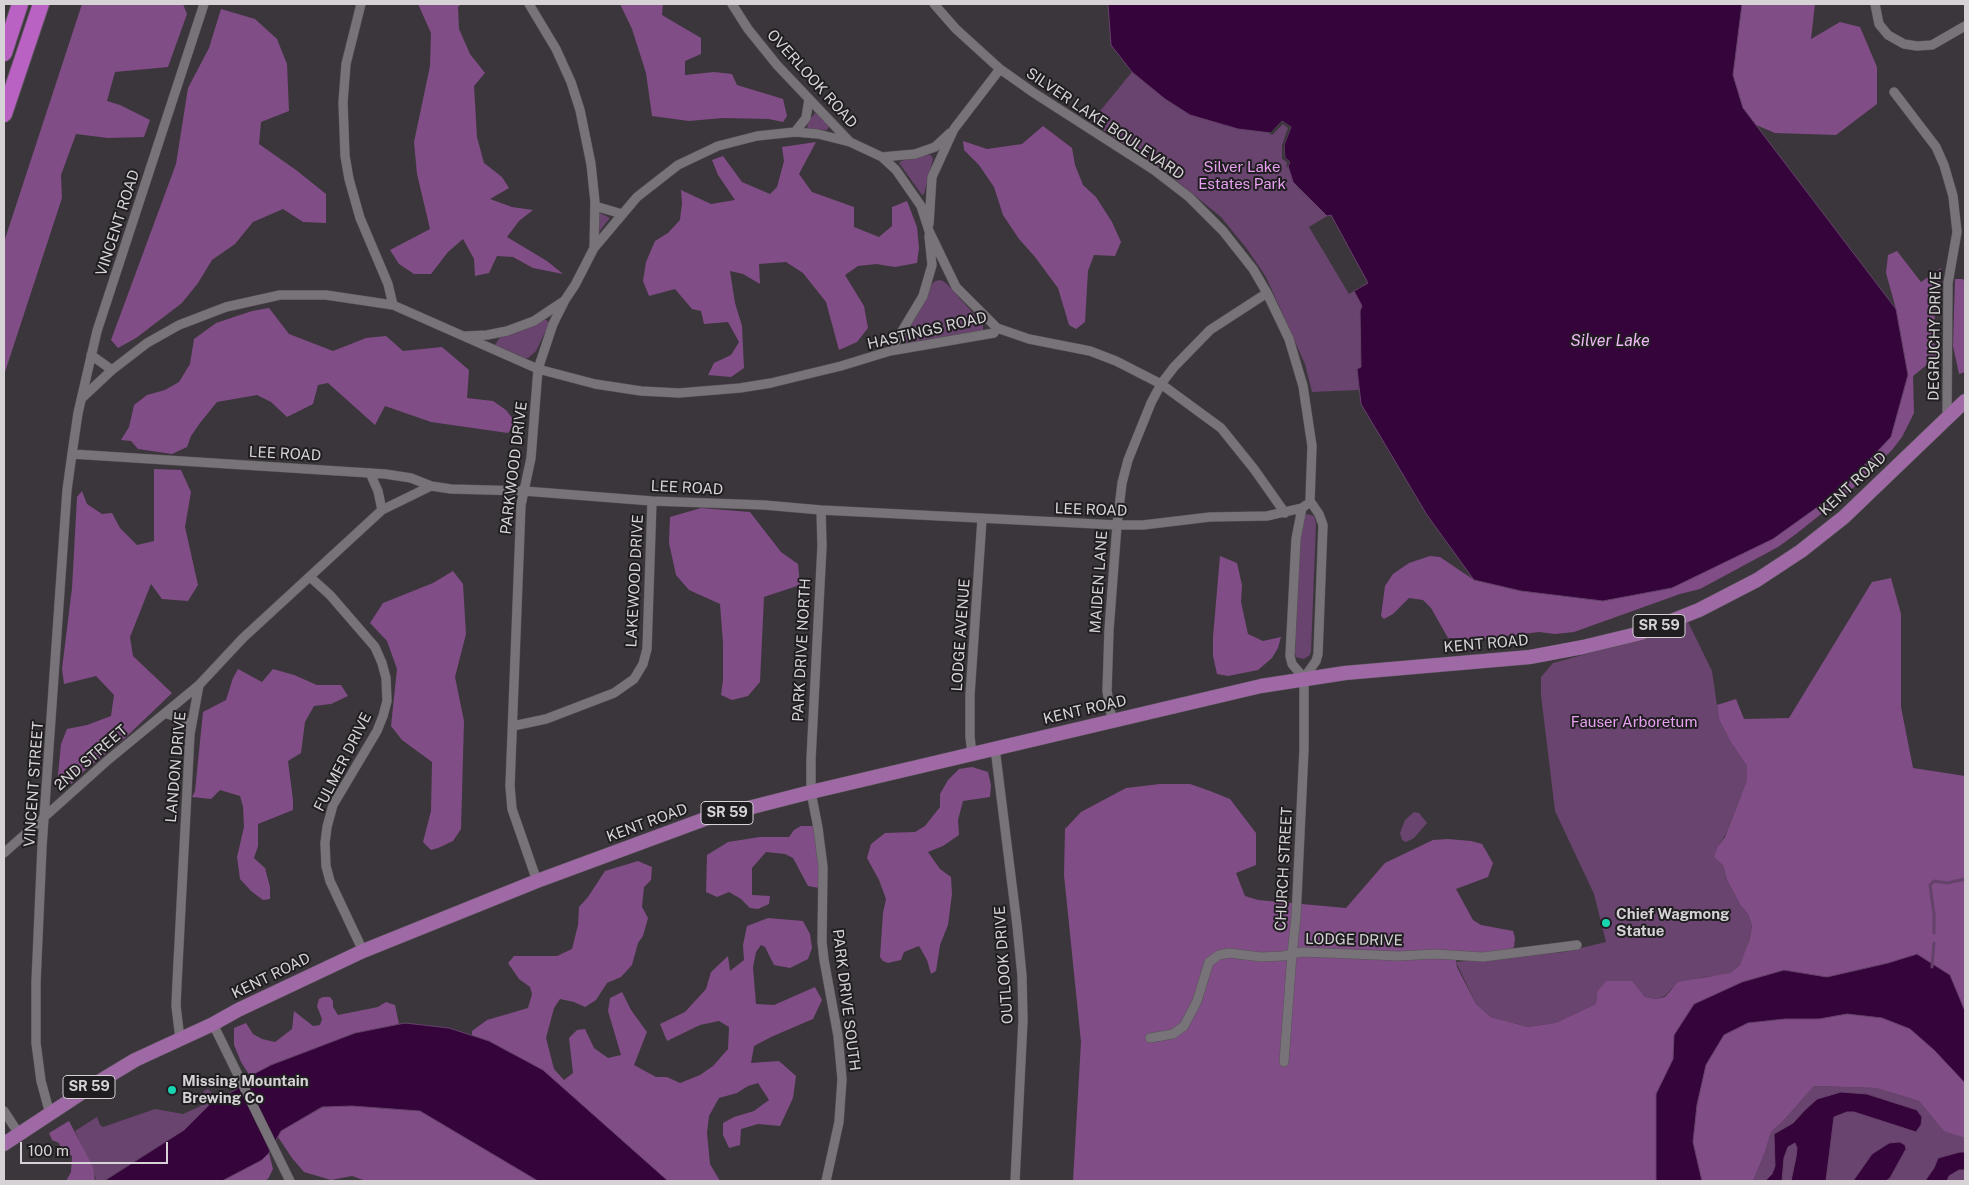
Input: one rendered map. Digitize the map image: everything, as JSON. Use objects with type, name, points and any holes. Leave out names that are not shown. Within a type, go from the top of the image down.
[{"type":"highway","points":[[4,53],[20,4]]},
{"type":"highway","points":[[4,114],[41,4]]},
{"type":"main road","name":"KENT ROAD","points":[[180,1038],[213,1024],[363,950],[537,881],[705,819],[1112,720],[1304,678],[1345,672],[1530,657],[1641,633],[1689,614],[1757,580],[1801,550],[1844,517],[1965,401]]},
{"type":"main road","name":"SR 59","points":[[4,1144],[124,1066],[180,1038]]},
{"type":"street","name":"VINCENT ROAD","points":[[72,454],[91,355],[204,4]]},
{"type":"street","points":[[361,4],[346,64],[343,102],[345,156],[349,179],[360,218],[388,284],[393,305]]},
{"type":"street","points":[[530,4],[556,49],[571,82],[580,110],[591,164],[594,248]]},
{"type":"street","name":"OVERLOOK ROAD","points":[[732,4],[748,29],[777,64],[850,142],[882,157],[904,181],[921,206],[929,231]]},
{"type":"street","name":"SILVER LAKE BOULEVARD","points":[[934,4],[956,29],[1000,69],[1172,183],[1223,231],[1253,269],[1289,339],[1305,395],[1312,446],[1310,501]]},
{"type":"street","points":[[1875,4],[1880,24],[1888,35],[1904,44],[1917,46],[1932,45],[1965,26]]},
{"type":"street","points":[[882,157],[915,154],[935,147],[954,129],[1000,69]]},
{"type":"street","name":"DEGRUCHY DRIVE","points":[[1894,92],[1936,147],[1944,165],[1953,196],[1957,232],[1948,283],[1947,418]]},
{"type":"street","points":[[795,132],[806,118],[809,99]]},
{"type":"street","points":[[890,351],[923,296],[932,265],[929,231],[932,177],[954,129]]},
{"type":"street","name":"PARKWOOD DRIVE","points":[[537,881],[512,809],[510,786],[521,505],[532,458],[538,369],[554,324],[594,248],[622,214],[653,183],[694,156],[734,141],[757,136],[795,132],[818,134],[850,142]]},
{"type":"street","points":[[594,206],[622,214]]},
{"type":"street","points":[[929,231],[956,287],[998,328]]},
{"type":"street","name":"MAIDEN LANE","points":[[1112,720],[1108,704],[1107,675],[1117,525],[1122,483],[1128,460],[1161,384],[1190,349],[1210,330],[1267,293]]},
{"type":"street","name":"HASTINGS ROAD","points":[[82,398],[112,370],[147,343],[179,325],[210,312],[249,300],[280,295],[356,298],[393,305],[538,369],[573,380],[618,388],[679,392],[702,392],[771,383],[841,366],[890,351],[994,333],[998,328],[1029,339],[1090,351],[1116,361],[1161,384],[1221,428],[1254,468],[1285,513]]},
{"type":"street","name":"HASTINGS ROAD","points":[[460,336],[487,335],[507,331],[534,321],[565,300]]},
{"type":"street","points":[[91,355],[112,370]]},
{"type":"street","name":"LEE ROAD","points":[[72,454],[370,473],[411,478],[431,486],[451,489],[1117,525],[1143,525],[1210,517],[1267,516],[1302,508]]},
{"type":"street","name":"VINCENT STREET","points":[[50,1114],[39,1066],[35,1020],[45,815],[67,490],[72,454]]},
{"type":"street","points":[[370,473],[378,491],[382,510]]},
{"type":"street","points":[[199,685],[243,638],[382,510],[431,486]]},
{"type":"street","name":"LAKEWOOD DRIVE","points":[[513,726],[546,719],[614,693],[634,679],[643,664],[647,649],[652,501]]},
{"type":"street","points":[[1310,501],[1320,514],[1323,525],[1318,654],[1316,661],[1304,678],[1292,664],[1290,656],[1296,540],[1302,508],[1310,501]]},
{"type":"street","name":"PARK DRIVE NORTH","points":[[811,792],[810,759],[822,546],[821,510]]},
{"type":"street","name":"LODGE AVENUE","points":[[972,754],[970,695],[982,519]]},
{"type":"street","name":"FULMER DRIVE","points":[[310,577],[330,595],[375,647],[386,678],[387,701],[383,716],[377,731],[334,805],[327,827],[325,843],[326,866],[330,881],[363,950]]},
{"type":"street","name":"CHURCH STREET","points":[[1284,1062],[1300,843],[1305,709],[1304,678]]},
{"type":"street","name":"2ND STREET","points":[[4,854],[45,815],[199,685]]},
{"type":"street","name":"LANDON DRIVE","points":[[180,1038],[176,1006],[177,983],[191,726],[199,685]]},
{"type":"street","points":[[165,713],[179,718],[191,726]]},
{"type":"street","name":"OUTLOOK DRIVE","points":[[995,748],[1022,976],[1023,1020],[1015,1181]]},
{"type":"street","name":"PARK DRIVE SOUTH","points":[[811,792],[822,864],[822,942],[838,1036],[842,1079],[839,1122],[826,1181]]},
{"type":"street","name":"LODGE DRIVE","points":[[1150,1038],[1174,1034],[1184,1026],[1197,1001],[1209,962],[1219,955],[1229,953],[1276,957],[1302,952],[1399,956],[1435,954],[1482,957],[1577,945]]},
{"type":"street","points":[[213,1024],[289,1181]]},
{"type":"street","points":[[4,1111],[19,1134]]},
{"type":"green space","name":"Silver Lake Estates Park","points":[[1132,72],[1165,99],[1190,115],[1238,129],[1271,133],[1282,121],[1291,127],[1285,158],[1297,187],[1327,216],[1309,227],[1349,294],[1354,291],[1362,306],[1360,311],[1361,367],[1357,369],[1359,390],[1312,392],[1305,364],[1266,277],[1247,249],[1221,217],[1161,168],[1091,122]]},
{"type":"green space","points":[[815,113],[830,125],[827,130],[807,129],[808,122]]},
{"type":"green space","points":[[931,155],[933,159],[924,194],[922,195],[899,163]]},
{"type":"green space","points":[[599,214],[610,218],[598,233]]},
{"type":"green space","points":[[941,280],[946,283],[983,324],[983,331],[905,343],[902,339],[904,332],[915,319],[932,284],[935,281]]},
{"type":"green space","points":[[547,320],[549,324],[536,351],[528,358],[495,345],[500,337]]},
{"type":"green space","points":[[1307,514],[1314,516],[1316,523],[1311,651],[1310,655],[1304,659],[1296,657],[1295,653],[1301,520]]},
{"type":"green space","name":"Fauser Arboretum","points":[[1688,622],[1712,671],[1719,719],[1730,741],[1747,766],[1747,780],[1726,834],[1718,846],[1727,880],[1741,906],[1748,914],[1752,926],[1746,953],[1740,965],[1730,973],[1703,977],[1672,988],[1665,996],[1656,999],[1645,997],[1640,991],[1597,992],[1596,1004],[1555,1023],[1528,1027],[1491,1017],[1476,1004],[1456,962],[1564,952],[1606,942],[1594,894],[1555,811],[1541,695],[1541,677],[1553,663]]},
{"type":"green space","points":[[1414,812],[1419,813],[1427,823],[1414,838],[1406,842],[1402,840],[1400,833],[1405,820]]},
{"type":"green space","points":[[1814,1086],[1876,1088],[1919,1101],[1944,1130],[1965,1138],[1965,1181],[1753,1181],[1771,1132]]},
{"type":"green space","points":[[208,1089],[216,1098],[184,1130],[103,1181],[95,1181],[96,1179],[75,1131],[97,1117],[100,1125],[103,1127],[155,1109],[183,1114],[201,1106],[204,1091]]},
{"type":"shaded area","points":[[82,4],[183,4],[187,14],[168,67],[115,72],[107,101],[120,105],[150,120],[144,137],[108,138],[76,134],[61,175],[62,198],[4,375],[4,242]]},
{"type":"shaded area","points":[[418,4],[461,4],[458,7],[459,29],[470,54],[485,73],[474,86],[477,137],[484,163],[502,177],[509,188],[490,199],[512,207],[533,210],[519,221],[507,237],[547,261],[563,274],[533,268],[513,257],[497,256],[489,273],[475,276],[474,259],[463,239],[448,252],[431,274],[414,274],[399,264],[390,250],[430,229],[417,174],[414,142],[430,66],[431,33]]},
{"type":"shaded area","points":[[620,4],[663,4],[662,15],[701,38],[701,54],[685,61],[685,75],[714,72],[732,74],[737,85],[783,99],[787,116],[783,122],[769,119],[723,118],[689,121],[652,116],[646,73],[632,29]]},
{"type":"shaded area","points":[[1742,4],[1815,4],[1811,39],[1840,22],[1860,27],[1877,67],[1877,104],[1836,135],[1775,133],[1756,125],[1743,108],[1733,75]]},
{"type":"shaded area","points":[[221,9],[255,19],[277,39],[287,64],[289,111],[261,122],[259,144],[326,194],[326,223],[303,222],[283,209],[253,222],[235,244],[212,260],[198,283],[182,303],[136,338],[118,348],[111,340],[176,164],[188,88],[209,48]]},
{"type":"shaded area","points":[[1043,126],[1072,148],[1075,165],[1083,185],[1096,197],[1112,222],[1121,242],[1115,256],[1094,255],[1088,271],[1085,322],[1076,329],[1069,325],[1058,288],[1019,239],[1003,215],[994,187],[979,165],[964,150],[963,141],[987,149],[1022,144]]},
{"type":"shaded area","points":[[816,142],[799,174],[812,192],[854,207],[854,227],[879,237],[892,226],[892,207],[907,201],[917,227],[919,248],[917,263],[895,267],[876,264],[858,266],[845,275],[864,306],[868,328],[857,342],[839,350],[826,302],[803,273],[786,262],[759,264],[760,284],[743,274],[730,271],[735,303],[742,326],[744,368],[731,377],[708,375],[714,363],[731,355],[739,342],[728,322],[704,324],[701,311],[692,309],[675,289],[649,296],[643,281],[646,262],[655,241],[668,233],[680,220],[681,190],[711,204],[735,200],[718,175],[712,160],[723,156],[742,182],[770,194],[777,187],[784,161],[782,147]]},
{"type":"shaded area","points":[[1897,251],[1921,282],[1941,268],[1932,338],[1939,355],[1913,376],[1914,413],[1902,437],[1892,450],[1850,491],[1778,547],[1700,589],[1680,594],[1574,632],[1555,634],[1539,632],[1483,639],[1448,638],[1431,608],[1423,600],[1409,598],[1393,614],[1384,619],[1381,616],[1385,586],[1393,574],[1409,563],[1430,556],[1440,557],[1474,580],[1521,591],[1603,601],[1908,375],[1896,309],[1886,273],[1888,255]]},
{"type":"shaded area","points":[[1955,279],[1963,279],[1965,283],[1965,372],[1959,374],[1953,346]]},
{"type":"shaded area","points":[[269,308],[289,334],[333,351],[366,338],[386,336],[403,351],[442,347],[469,370],[467,398],[493,401],[506,410],[516,423],[508,433],[431,422],[385,406],[375,425],[328,383],[318,385],[313,404],[287,417],[271,402],[257,395],[217,402],[191,436],[187,447],[172,454],[138,449],[131,441],[121,440],[129,427],[134,405],[147,395],[165,390],[179,382],[190,364],[194,339],[216,323],[252,311]]},
{"type":"shaded area","points":[[154,469],[181,470],[191,492],[185,527],[198,585],[188,601],[162,599],[151,584],[130,637],[133,656],[172,693],[125,738],[71,784],[57,785],[61,744],[67,729],[87,725],[111,716],[114,695],[96,676],[64,684],[62,669],[72,588],[77,497],[82,491],[87,504],[102,514],[112,513],[120,528],[137,545],[154,541]]},
{"type":"shaded area","points":[[701,508],[750,512],[781,552],[798,564],[800,585],[764,597],[760,682],[748,696],[732,700],[721,695],[723,643],[720,604],[689,590],[676,575],[669,543],[670,517]]},
{"type":"shaded area","points":[[1220,556],[1237,563],[1242,585],[1241,602],[1248,634],[1263,641],[1281,637],[1278,648],[1272,658],[1258,670],[1228,676],[1217,674],[1213,656]]},
{"type":"shaded area","points":[[453,571],[463,584],[466,634],[455,677],[464,721],[461,829],[453,841],[431,850],[423,842],[431,811],[432,762],[402,740],[391,726],[397,669],[387,641],[370,623],[383,603],[433,583]]},
{"type":"shaded area","points":[[1891,578],[1901,614],[1901,707],[1913,768],[1965,776],[1965,1138],[1944,1131],[1919,1101],[1876,1088],[1814,1086],[1771,1132],[1753,1181],[1073,1181],[1081,1042],[1064,875],[1065,829],[1081,812],[1126,788],[1160,784],[1190,784],[1210,791],[1230,799],[1256,833],[1256,865],[1236,873],[1245,896],[1258,900],[1346,908],[1385,863],[1433,840],[1448,839],[1482,844],[1493,863],[1488,877],[1456,889],[1473,920],[1481,925],[1513,931],[1515,938],[1514,947],[1509,951],[1455,955],[1457,967],[1476,1004],[1491,1017],[1528,1027],[1555,1023],[1596,1004],[1597,992],[1606,981],[1632,981],[1645,997],[1656,999],[1665,997],[1678,982],[1730,973],[1740,965],[1749,941],[1752,926],[1748,914],[1741,906],[1727,880],[1723,865],[1714,857],[1718,846],[1725,837],[1747,780],[1747,766],[1730,741],[1719,719],[1717,705],[1736,699],[1744,719],[1789,718],[1872,582]]},
{"type":"shaded area","points":[[238,669],[262,682],[273,669],[294,675],[317,685],[341,685],[348,696],[331,704],[314,706],[305,722],[301,753],[288,761],[293,810],[258,824],[258,846],[254,858],[265,868],[270,887],[270,899],[263,900],[240,879],[237,857],[244,827],[243,807],[240,796],[220,790],[211,799],[192,797],[195,791],[203,712],[226,700]]},
{"type":"shaded area","points":[[972,767],[988,772],[991,785],[990,797],[963,801],[958,820],[959,835],[943,846],[928,852],[940,869],[951,877],[952,894],[948,925],[940,945],[936,971],[931,974],[927,960],[919,946],[904,952],[901,960],[888,963],[883,961],[880,957],[883,913],[886,899],[879,880],[867,858],[871,844],[885,833],[915,832],[925,826],[940,807],[940,794],[948,780],[959,769]]},
{"type":"shaded area","points":[[801,826],[813,826],[822,864],[819,888],[808,886],[793,858],[785,854],[766,852],[752,868],[752,895],[770,896],[769,904],[758,909],[750,908],[741,899],[729,892],[717,897],[706,892],[707,855],[728,842],[760,837],[789,837],[794,830]]},
{"type":"shaded area","points":[[638,861],[652,867],[651,880],[644,887],[642,907],[648,918],[632,965],[621,977],[607,983],[596,1000],[585,1007],[560,999],[554,1008],[546,1038],[554,1069],[564,1080],[573,1073],[569,1038],[577,1030],[585,1029],[594,1048],[608,1058],[621,1055],[608,1011],[610,998],[622,992],[631,1010],[647,1032],[634,1065],[656,1077],[667,1077],[680,1083],[700,1075],[713,1066],[728,1049],[729,1027],[719,1021],[700,1025],[667,1041],[660,1024],[685,1012],[706,989],[711,972],[728,956],[730,971],[744,960],[743,945],[747,926],[768,918],[803,921],[810,934],[812,948],[808,959],[790,968],[774,965],[765,947],[761,945],[756,952],[753,967],[756,1004],[774,1005],[815,987],[822,1000],[813,1019],[754,1046],[751,1063],[779,1061],[796,1076],[793,1098],[780,1126],[758,1124],[741,1129],[740,1145],[729,1148],[723,1135],[723,1123],[734,1117],[754,1111],[769,1100],[758,1083],[748,1086],[737,1093],[719,1098],[709,1116],[707,1133],[710,1164],[720,1181],[668,1181],[598,1120],[489,1041],[472,1035],[472,1031],[487,1020],[528,1008],[532,994],[530,987],[519,979],[508,963],[514,956],[557,956],[572,949],[578,925],[579,907],[605,871]]},
{"type":"shaded area","points":[[330,997],[338,1015],[378,1007],[386,1002],[395,1005],[399,1024],[355,1033],[271,1065],[250,1076],[241,1062],[234,1045],[234,1028],[246,1023],[253,1034],[262,1039],[275,1042],[292,1029],[294,1011],[313,1026],[320,1025],[322,1019],[317,1006],[319,999]]},
{"type":"shaded area","points":[[352,1106],[420,1111],[538,1181],[366,1181],[352,1176],[331,1180],[304,1172],[278,1137],[281,1131],[323,1107]]},
{"type":"shaded area","points":[[69,1121],[93,1167],[95,1181],[66,1181],[71,1172],[72,1156],[62,1150],[59,1143],[52,1140],[49,1133]]},
{"type":"shaded area","points":[[269,1153],[273,1169],[268,1179],[264,1181],[222,1181],[262,1160]]},
{"type":"water","name":"Silver Lake","points":[[1108,4],[1742,4],[1733,75],[1743,108],[1896,309],[1908,375],[1891,437],[1840,491],[1773,539],[1672,588],[1603,601],[1521,591],[1474,580],[1427,515],[1361,404],[1357,369],[1361,367],[1360,311],[1362,306],[1354,291],[1368,283],[1331,215],[1327,216],[1293,182],[1288,166],[1290,162],[1285,158],[1284,145],[1291,127],[1282,121],[1271,133],[1238,129],[1190,115],[1165,99],[1132,72],[1111,45]]},
{"type":"water","points":[[1917,954],[1950,975],[1965,1011],[1965,1083],[1934,1050],[1910,1029],[1882,1018],[1847,1014],[1819,1019],[1785,1019],[1748,1023],[1724,1035],[1706,1065],[1697,1105],[1693,1142],[1702,1181],[1656,1181],[1656,1094],[1673,1059],[1674,1035],[1694,1004],[1742,982],[1784,970],[1827,977],[1888,963]]},
{"type":"water","points":[[405,1023],[449,1028],[489,1041],[543,1070],[668,1181],[538,1181],[420,1111],[352,1106],[322,1107],[281,1131],[269,1153],[262,1160],[222,1181],[104,1181],[184,1130],[216,1098],[218,1100],[237,1089],[250,1076],[271,1065],[355,1033]]},
{"type":"water","points":[[1841,1092],[1867,1094],[1917,1110],[1922,1117],[1921,1125],[1916,1132],[1854,1112],[1847,1112],[1834,1117],[1826,1181],[1791,1181],[1797,1148],[1795,1143],[1788,1147],[1784,1158],[1782,1181],[1765,1181],[1772,1174],[1775,1166],[1774,1134],[1793,1123],[1817,1099]]},
{"type":"water","points":[[1900,1142],[1905,1145],[1906,1149],[1890,1178],[1886,1181],[1853,1181],[1872,1154],[1889,1143]]},
{"type":"water","points":[[1965,1152],[1965,1170],[1959,1170],[1949,1176],[1947,1181],[1925,1181],[1938,1158]]},
{"type":"pier","points":[[1282,121],[1291,127],[1284,145],[1285,158],[1290,162],[1286,169],[1287,162],[1282,159],[1282,145],[1288,128],[1283,124],[1272,135],[1268,132],[1271,132]]},
{"type":"waterway","points":[[1934,933],[1934,914],[1930,885],[1934,881],[1947,883],[1965,879]]},
{"type":"waterway","points":[[1932,967],[1934,943]]},
{"type":"place","name":"Chief Wagmong Statue","points":[[1606,923]]},
{"type":"place","name":"Missing Mountain Brewing Co","points":[[172,1090]]}]
